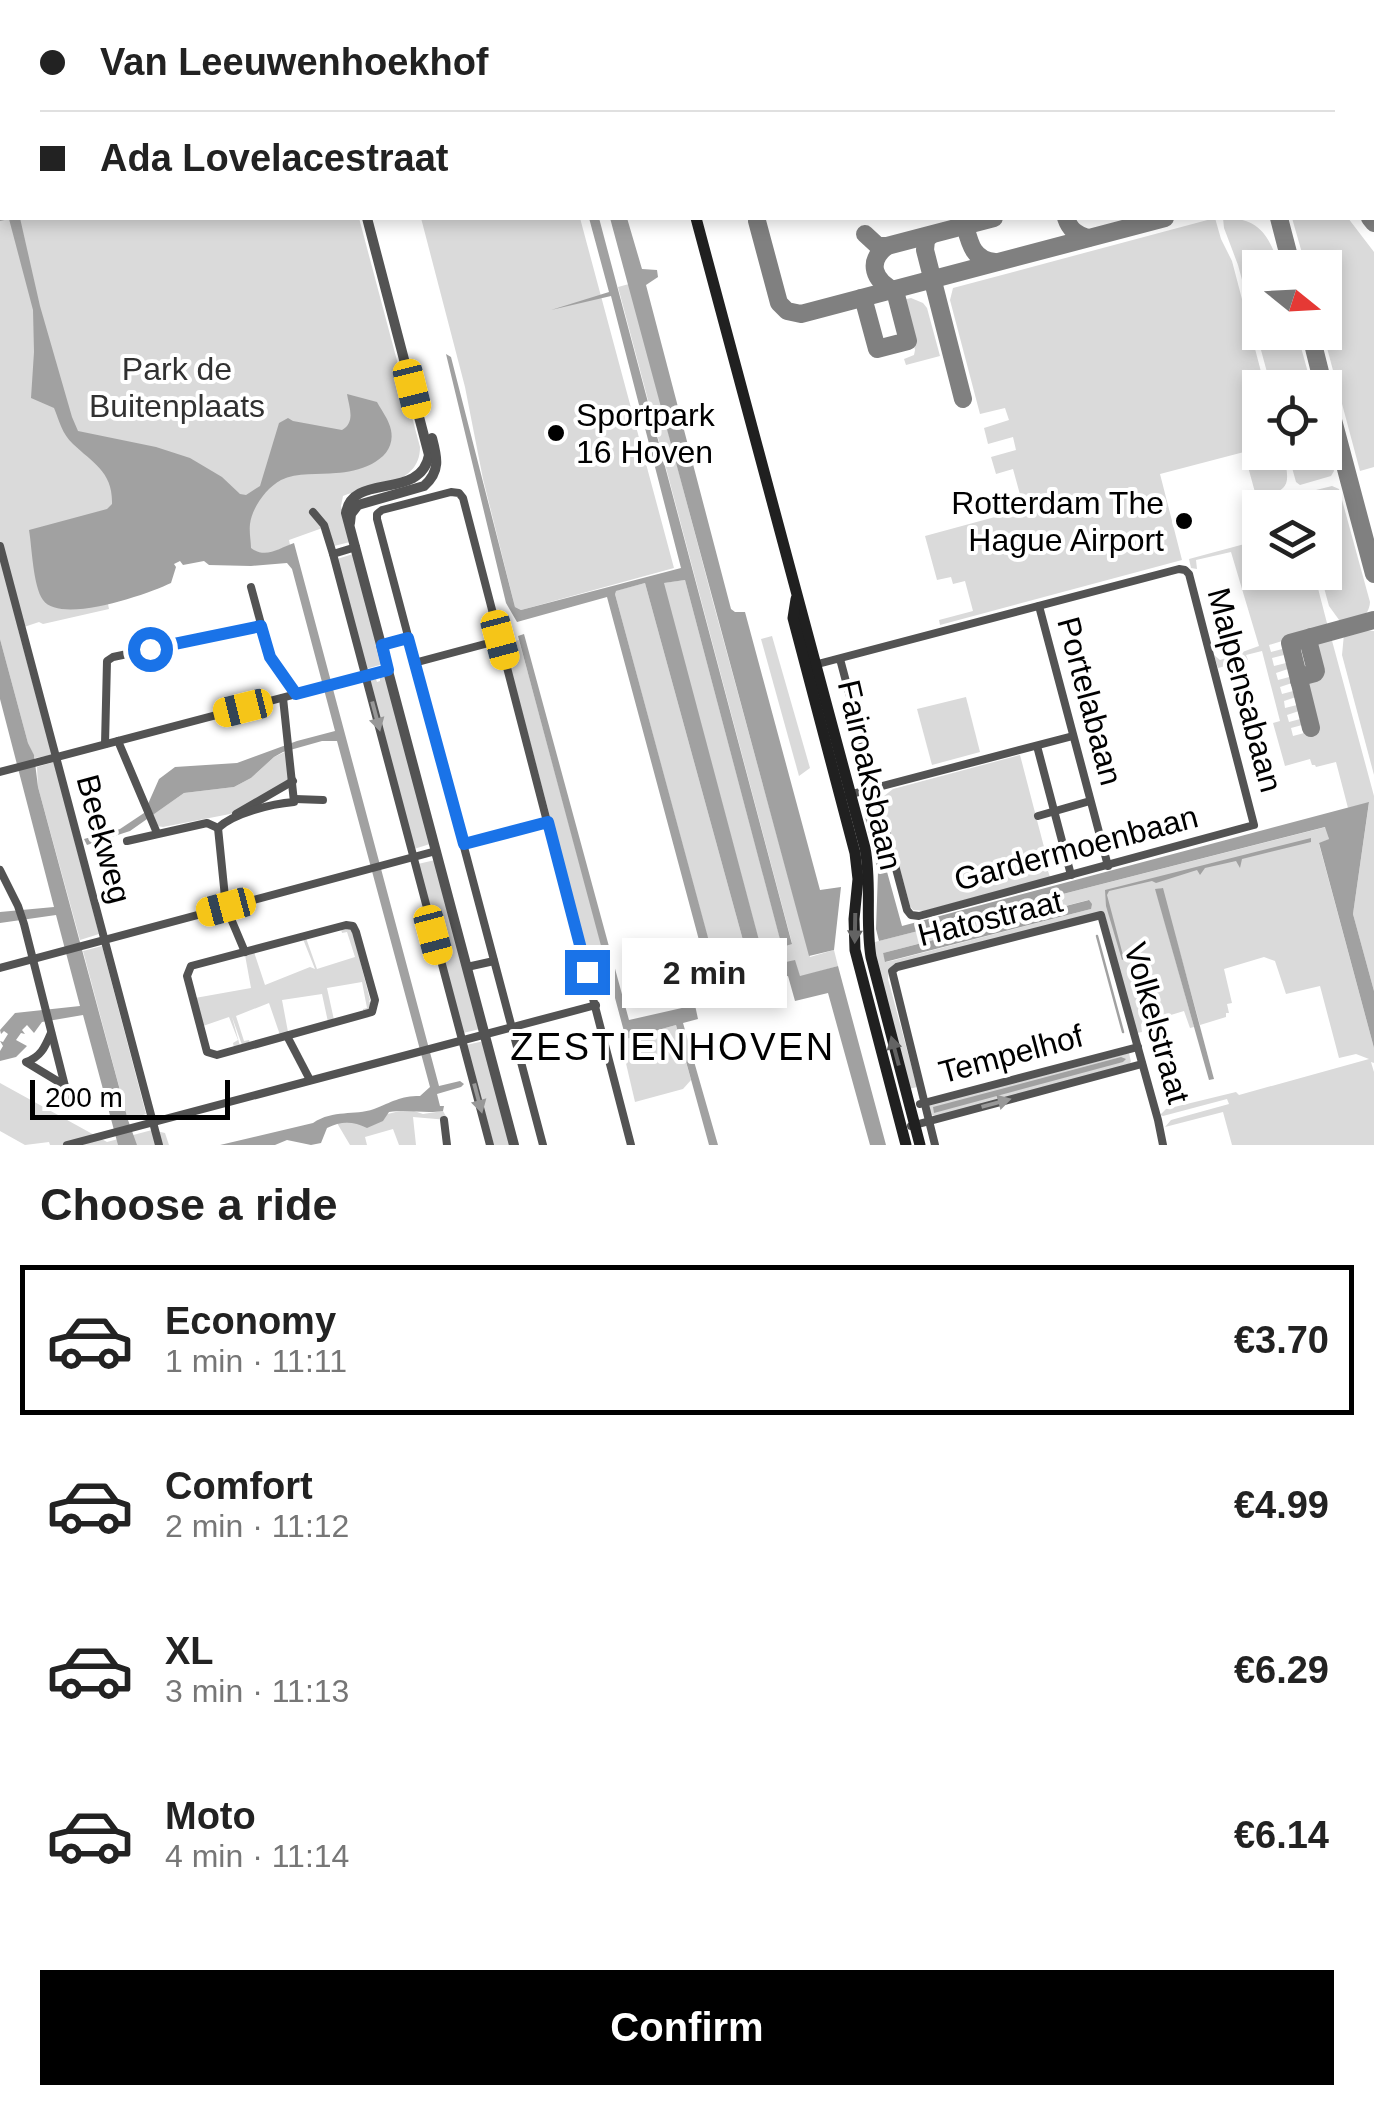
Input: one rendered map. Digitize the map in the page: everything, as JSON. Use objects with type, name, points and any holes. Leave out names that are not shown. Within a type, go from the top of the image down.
[{"type":"main road","name":"Fairoaksbaan","points":[[697,220],[795,588],[810,666],[844,796],[868,864],[870,957],[903,1108],[915,1125],[920,1145]]},
{"type":"main road","name":"Fairoaksbaan","points":[[906,1145],[915,1125]]},
{"type":"street","points":[[371,220],[428,455],[426,467],[418,476],[352,498],[346,513],[514,1145]]},
{"type":"street","points":[[543,1145],[377,519],[382,510],[451,492],[459,492],[463,498],[631,1145]]},
{"type":"street","points":[[314,512],[324,524],[490,1145]]},
{"type":"street","name":"Beekweg","points":[[0,546],[159,1145]]},
{"type":"street","points":[[332,554],[356,547]]},
{"type":"street","name":"Malpensabaan","points":[[1038,606],[1179,569],[1189,574],[1254,825]]},
{"type":"street","points":[[252,586],[270,657],[296,694]]},
{"type":"street","points":[[810,666],[1038,606]]},
{"type":"street","name":"Portelabaan","points":[[1038,606],[1108,866]]},
{"type":"street","points":[[105,744],[108,661],[113,657],[261,626]]},
{"type":"street","points":[[382,645],[408,638]]},
{"type":"street","points":[[414,662],[500,640]]},
{"type":"street","points":[[840,659],[874,788]]},
{"type":"street","points":[[0,772],[388,670]]},
{"type":"street","points":[[283,698],[296,799]]},
{"type":"street","points":[[844,796],[1073,736]]},
{"type":"street","points":[[118,741],[155,828]]},
{"type":"street","points":[[1037,746],[1072,875]]},
{"type":"street","points":[[218,828],[293,781]]},
{"type":"street","name":"Gardermoenbaan","points":[[874,788],[907,910],[919,916],[1254,825]]},
{"type":"street","points":[[274,792],[278,803]]},
{"type":"street","points":[[258,806],[296,799],[323,800]]},
{"type":"street","points":[[1038,816],[1090,801]]},
{"type":"street","points":[[126,841],[155,828],[230,819]]},
{"type":"street","points":[[464,844],[548,822]]},
{"type":"street","points":[[207,823],[218,828]]},
{"type":"street","points":[[218,828],[226,907],[245,952]]},
{"type":"street","points":[[0,968],[436,851]]},
{"type":"street","points":[[0,870],[24,924],[67,1094],[62,1103]]},
{"type":"street","name":"Volkelstraat","points":[[1101,915],[1163,1145]]},
{"type":"street","name":"Hatostraat","points":[[935,1145],[915,1125],[924,1102],[892,971],[1101,915]]},
{"type":"street","points":[[346,925],[354,929],[374,1009],[368,1014],[210,1054],[205,1048],[186,972],[194,965],[245,952],[346,925]]},
{"type":"street","points":[[467,968],[494,961]]},
{"type":"street","points":[[66,1145],[596,1004]]},
{"type":"street","points":[[51,1033],[41,1054],[26,1062],[64,1085]]},
{"type":"street","points":[[287,1036],[310,1080]]},
{"type":"street","name":"Tempelhof","points":[[903,1108],[1138,1047]]},
{"type":"street","name":"Tempelhof","points":[[915,1125],[1142,1064]]},
{"type":"street","points":[[444,1120],[447,1145]]},
{"type":"green space","name":"Park de Buitenplaats","points":[[0,220],[360,220],[420,447],[412,470],[392,482],[343,496],[341,506],[350,542],[334,546],[328,526],[289,540],[290,545],[271,553],[178,558],[94,606],[108,604],[109,609],[18,629],[52,755],[35,758],[28,743],[0,639]]},
{"type":"green space","name":"Sportpark 16 Hoven","points":[[422,220],[581,220],[674,568],[521,610],[515,607],[465,387]]},
{"type":"green space","points":[[1216,220],[1242,299],[1242,350],[1255,350],[1261,370],[1242,370],[1242,453],[1160,474],[1182,560],[940,625],[939,620],[973,611],[965,581],[953,584],[951,577],[937,580],[925,536],[1024,509],[1013,469],[996,474],[991,457],[1016,450],[1013,437],[988,444],[984,428],[1009,420],[1005,408],[980,414],[950,300],[953,288]]},
{"type":"green space","points":[[1223,220],[1254,225],[1267,237],[1273,250],[1242,250],[1242,280]]},
{"type":"green space","points":[[1293,220],[1350,220],[1374,252],[1374,467],[1360,471],[1342,404],[1342,370],[1333,370],[1328,350],[1342,350],[1342,250],[1301,250]]},
{"type":"green space","points":[[629,284],[810,957],[834,950],[838,966],[800,977],[794,960],[788,971],[768,975],[663,583],[685,580],[782,946],[792,943],[618,287]]},
{"type":"green space","points":[[911,298],[927,308],[940,356],[906,365],[904,359],[914,355],[915,350],[902,300]]},
{"type":"green space","points":[[1261,350],[1302,350],[1307,370],[1266,370]]},
{"type":"green space","points":[[1249,470],[1286,470],[1282,489],[1254,490]]},
{"type":"green space","points":[[1293,470],[1334,470],[1331,476],[1300,485]]},
{"type":"green space","points":[[1342,500],[1370,602],[1364,615],[1342,624],[1329,606],[1325,590],[1342,590]]},
{"type":"green space","points":[[1242,545],[1242,589],[1231,552],[1196,560],[1197,569],[1191,568],[1189,559]]},
{"type":"green space","points":[[353,554],[383,664],[366,669],[337,559]]},
{"type":"green space","points":[[645,583],[755,984],[756,999],[726,1006],[615,594]]},
{"type":"green space","points":[[1242,590],[1318,590],[1328,627],[1269,645],[1271,652],[1286,648],[1288,654],[1272,658],[1274,666],[1290,662],[1291,668],[1276,673],[1278,680],[1293,676],[1295,682],[1280,687],[1282,694],[1297,690],[1299,696],[1284,701],[1285,708],[1301,704],[1302,710],[1287,715],[1289,722],[1304,718],[1306,724],[1291,728],[1293,736],[1308,732],[1310,736],[1316,733],[1303,683],[1320,673],[1314,642],[1331,637],[1374,796],[1374,991],[1353,914],[1369,803],[1348,808],[1336,762],[1316,767],[1310,759],[1285,766],[1273,723],[1280,721],[1262,651],[1246,655],[1248,660],[1218,668],[1214,655],[1220,660],[1259,646]]},
{"type":"green space","points":[[1374,631],[1374,775],[1342,655],[1344,634]]},
{"type":"green space","points":[[772,636],[810,768],[799,776],[761,639]]},
{"type":"green space","points":[[519,640],[614,991],[605,993],[602,981],[594,982],[504,644]]},
{"type":"green space","points":[[386,677],[430,844],[414,849],[369,681]]},
{"type":"green space","points":[[966,697],[980,752],[932,765],[917,709]]},
{"type":"green space","points":[[287,751],[286,783],[230,814],[163,827],[157,826],[151,816],[184,793],[234,787]]},
{"type":"green space","points":[[1020,755],[1050,877],[924,911],[913,910],[883,805],[884,796],[893,789]]},
{"type":"green space","points":[[54,762],[99,934],[80,940],[38,787],[37,767]]},
{"type":"green space","points":[[1326,827],[1329,839],[1319,844],[1374,1048],[1374,1145],[1232,1145],[1223,1112],[1165,1127],[1171,1120],[1229,1104],[1227,1099],[1160,1115],[1166,1109],[1236,1092],[1239,1095],[1369,1059],[1356,1054],[1339,1058],[1320,986],[1286,994],[1275,961],[1264,957],[1224,969],[1232,1003],[1227,1004],[1229,1013],[1200,1025],[1162,888],[1156,890],[1194,1027],[1190,1028],[1184,1011],[1141,1024],[1142,1032],[1137,1033],[1104,912],[896,964],[889,970],[888,979],[917,1087],[909,1089],[871,943]],"holes":[[[1088,900],[1091,909],[886,962],[883,953]]]},
{"type":"green space","points":[[435,860],[480,1029],[463,1033],[418,864]]},
{"type":"green space","points":[[341,929],[352,929],[373,1008],[363,1013],[367,1008],[362,982],[327,988],[334,1020],[328,1022],[322,994],[282,1000],[288,1032],[280,1035],[269,1003],[236,1016],[244,1041],[250,1043],[242,1045],[232,1017],[240,1046],[234,1048],[233,1043],[238,1040],[229,1017],[203,1026],[195,998],[251,988],[245,955],[254,952],[265,985],[310,967],[315,969],[303,939],[306,938],[317,969],[355,957],[347,932],[342,933]]},
{"type":"green space","points":[[102,946],[146,1114],[128,1120],[83,951]]},
{"type":"green space","points":[[676,1025],[691,1080],[683,1089],[635,1102],[621,1042]]},
{"type":"green space","points":[[484,1041],[510,1145],[494,1145],[466,1045]]},
{"type":"green space","points":[[1129,1053],[1131,1062],[1127,1066],[931,1115],[929,1105]]},
{"type":"green space","points":[[0,1083],[107,1142],[152,1130],[165,1133],[169,1145],[25,1145],[0,1131]]},
{"type":"green space","points":[[408,1109],[423,1114],[443,1111],[448,1120],[413,1117],[416,1145],[399,1145],[393,1129],[365,1137],[367,1145],[350,1145],[337,1123],[355,1122]]},
{"type":"shaded area","points":[[9,220],[20,220],[40,306],[78,431],[190,458],[222,477],[240,494],[246,495],[260,486],[279,423],[288,418],[342,430],[350,419],[347,394],[377,402],[387,419],[391,440],[382,457],[374,462],[345,472],[294,476],[270,488],[251,518],[251,548],[267,553],[294,543],[439,1086],[460,1081],[464,1084],[437,1094],[443,1111],[389,1112],[383,1121],[367,1128],[337,1124],[327,1128],[321,1143],[311,1145],[287,1140],[275,1145],[220,1145],[329,1116],[374,1109],[401,1098],[420,1096],[430,1087],[337,741],[283,752],[234,787],[184,793],[130,831],[87,845],[84,839],[120,829],[144,813],[159,779],[175,767],[237,763],[335,731],[292,569],[287,563],[209,565],[204,561],[183,565],[180,561],[174,564],[171,583],[125,600],[67,609],[53,607],[43,600],[35,576],[29,530],[107,509],[112,504],[105,476],[66,436],[54,408],[31,398],[33,310]]},
{"type":"shaded area","points":[[590,220],[600,220],[792,944],[782,947],[685,580],[664,583],[768,974],[787,971],[786,962],[795,960],[800,976],[838,966],[886,1145],[870,1145],[828,993],[795,1001],[788,976],[755,984],[645,583],[615,594],[716,967],[707,970],[607,597],[517,622],[506,603],[446,354],[451,357],[515,607],[521,610],[681,568],[611,296],[551,310],[609,292]]},
{"type":"shaded area","points":[[611,220],[628,220],[642,269],[657,270],[658,277],[646,285],[731,609],[745,612],[820,890],[841,887],[834,950],[809,956]]},
{"type":"shaded area","points":[[524,634],[629,1020],[695,1005],[698,1019],[683,1023],[718,1145],[709,1145],[676,1025],[626,1039],[518,636]]},
{"type":"shaded area","points":[[0,639],[137,1145],[118,1145],[83,1015],[42,1022],[34,1033],[27,1025],[22,1030],[25,1034],[21,1033],[16,1040],[27,1046],[16,1057],[0,1061],[0,1041],[8,1034],[1,1034],[0,1030],[15,1013],[80,1006],[56,915],[0,923],[0,912],[54,907],[0,699]]},
{"type":"shaded area","points":[[1369,802],[1353,914],[1374,991],[1374,1048],[1319,843],[1329,839],[1325,827],[879,941],[878,872],[862,804],[868,803],[902,926]]},
{"type":"shaded area","points":[[1311,838],[1311,842],[1242,859],[1240,868],[1236,861],[1205,868],[1200,875],[1197,870],[1156,883],[1109,891],[1122,960],[1105,890]]},
{"type":"shaded area","points":[[1163,888],[1214,1079],[1209,1080],[1155,889]]},
{"type":"shaded area","points":[[1089,900],[1091,909],[885,962],[883,953]]},
{"type":"shaded area","points":[[1121,1057],[1126,1059],[1123,1062],[934,1113],[933,1107]]},
{"type":"waterway","points":[[1097,936],[1123,1032]]},
{"type":"taxiway","points":[[964,220],[975,252],[995,262]]},
{"type":"taxiway","points":[[865,234],[878,246],[887,246],[986,220]]},
{"type":"taxiway","points":[[1067,220],[1074,231],[1088,238]]},
{"type":"taxiway","points":[[757,221],[779,303],[787,311],[801,314],[1157,220]]},
{"type":"taxiway","points":[[1280,220],[1287,250]]},
{"type":"taxiway","points":[[931,235],[925,250],[963,399]]},
{"type":"taxiway","points":[[861,298],[877,349],[908,341],[895,291],[875,271],[876,258],[887,246]]},
{"type":"taxiway","points":[[1314,350],[1320,370]]},
{"type":"taxiway","points":[[1342,454],[1374,574]]},
{"type":"taxiway","points":[[1311,728],[1290,643],[1374,620]]},
{"type":"taxiway","points":[[1299,681],[1316,671],[1308,640],[1311,637]]},
{"type":"place","name":"Sportpark 16 Hoven","points":[[556,433]]},
{"type":"place","name":"Rotterdam The Hague Airport","points":[[1184,521]]},
{"type":"district","name":"ZESTIENHOVEN","points":[[673,1047]]},
{"type":"route","points":[[150,649],[261,626],[270,657],[296,694],[388,670],[382,645],[408,638],[464,844],[548,822],[587,972]]}]
